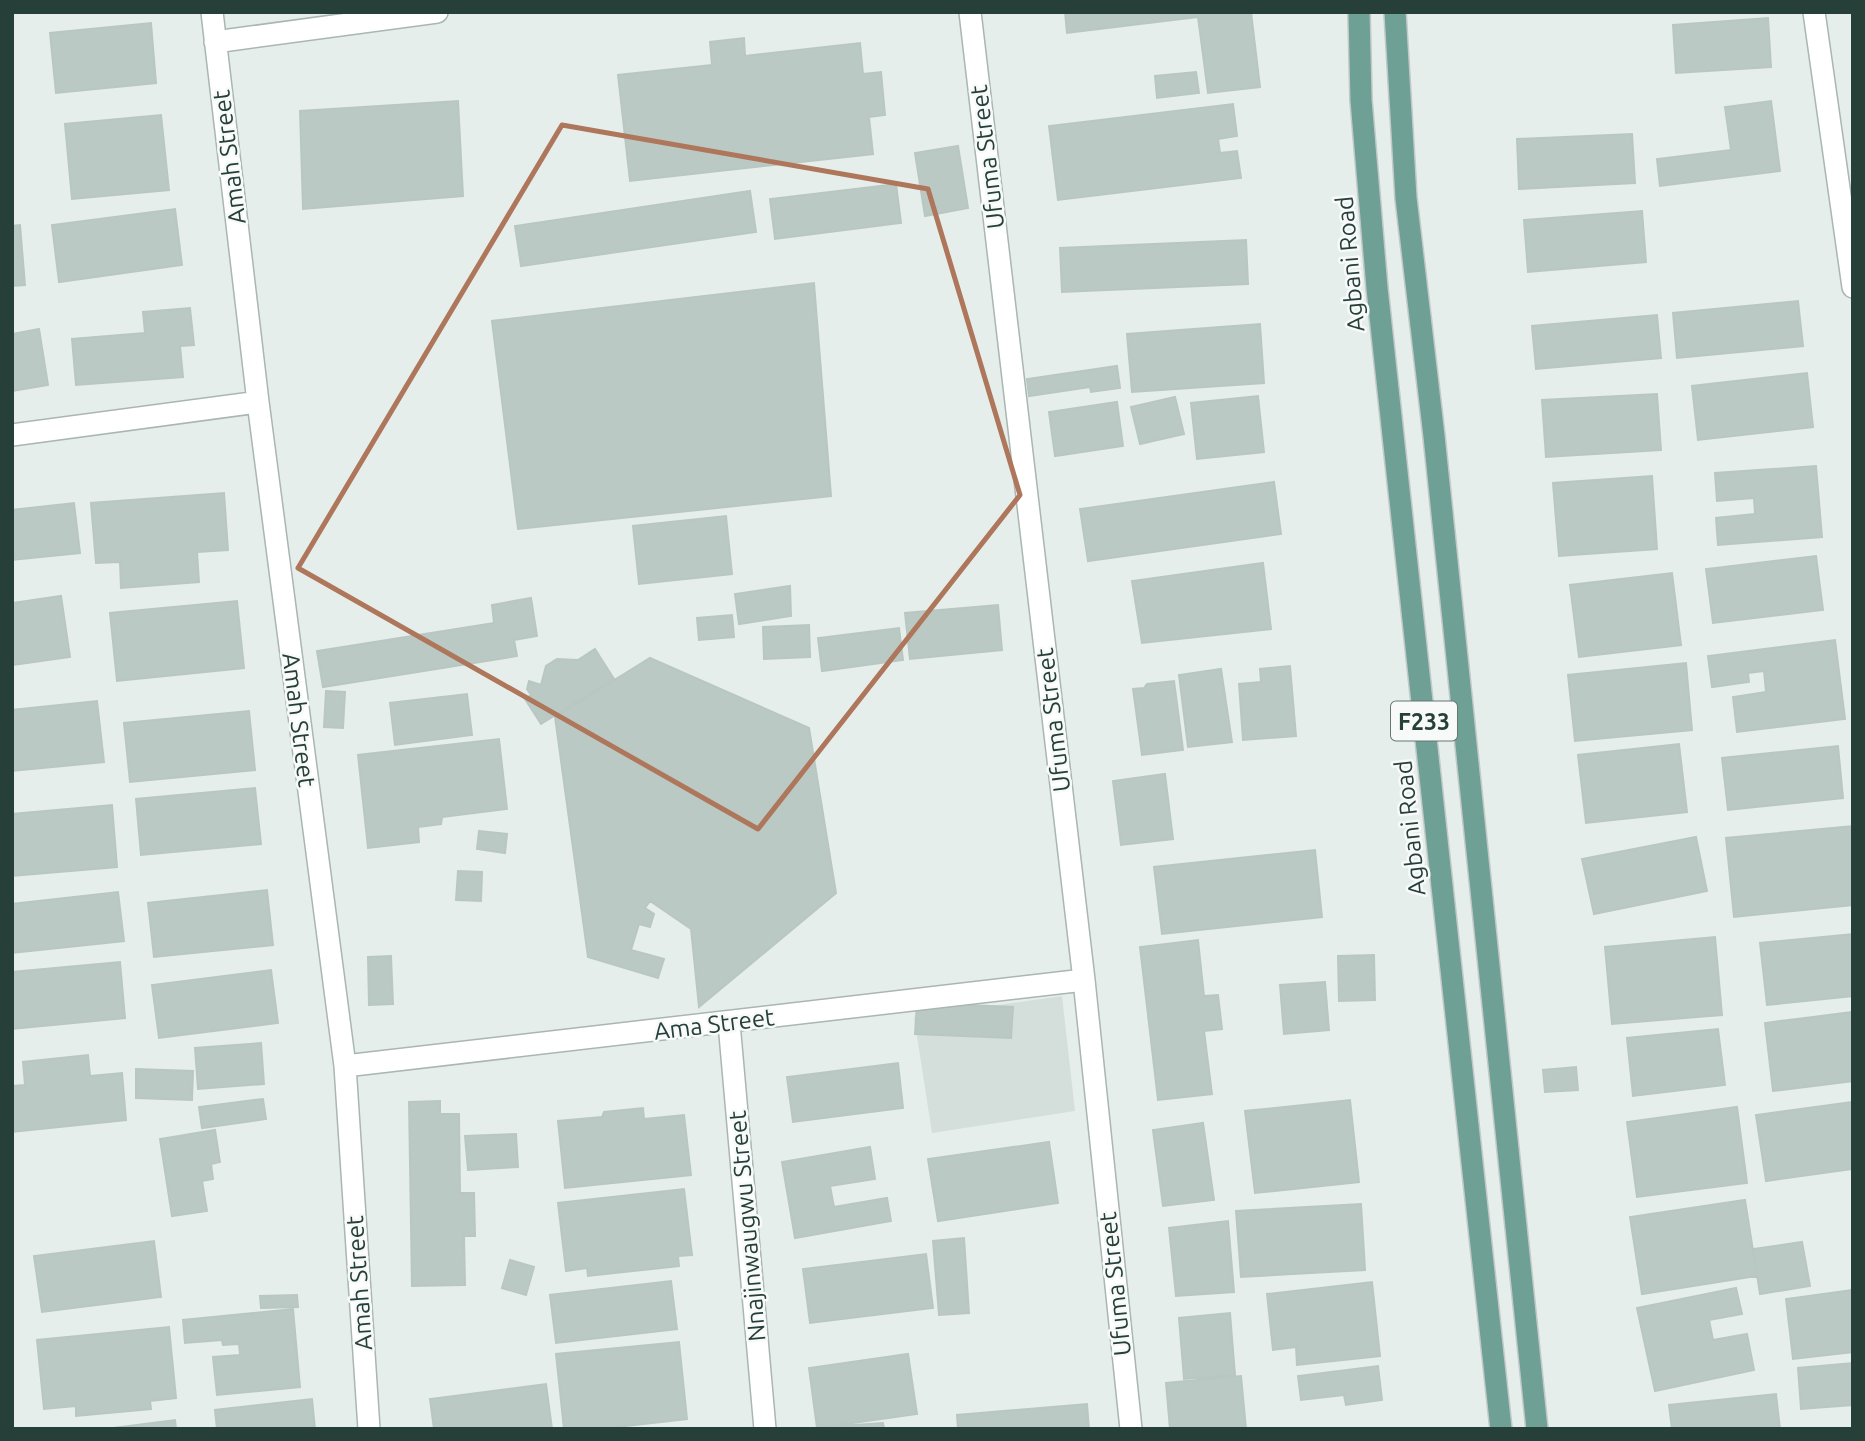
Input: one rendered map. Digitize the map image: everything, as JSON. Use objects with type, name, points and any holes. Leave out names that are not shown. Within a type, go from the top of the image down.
[{"type":"main road","name":"Agbani Road","points":[[1359,12],[1361,100],[1377,288],[1500,1429]]},
{"type":"main road","name":"F233","points":[[1395,12],[1406,198],[1437,463],[1537,1429]]},
{"type":"street","name":"Amah Street","points":[[212,12],[258,402],[345,1066],[369,1429]]},
{"type":"street","points":[[215,41],[437,12]]},
{"type":"street","name":"Ufuma Street","points":[[970,12],[1084,980],[1130,1429]]},
{"type":"street","points":[[1814,12],[1853,287]]},
{"type":"street","points":[[12,435],[258,402]]},
{"type":"street","name":"Ama Street","points":[[345,1066],[1084,980]]},
{"type":"street","name":"Nnajinwaugwu Street","points":[[729,1023],[765,1429]]},
{"type":"highlighted area","points":[[562,125],[928,189],[1020,495],[758,829],[298,568]]},
{"type":"shaded area","points":[[1062,996],[1075,1111],[932,1133],[914,1017]]},
{"type":"building","points":[[1065,12],[1251,12],[1260,87],[1208,93],[1198,17],[1067,33]]},
{"type":"building","points":[[1768,18],[1771,67],[1676,73],[1673,25]]},
{"type":"building","points":[[151,23],[156,83],[56,93],[50,33]]},
{"type":"building","points":[[744,38],[745,56],[860,43],[863,74],[881,72],[885,115],[869,117],[873,154],[630,181],[618,75],[712,65],[710,42]]},
{"type":"building","points":[[1196,72],[1199,93],[1157,98],[1155,76]]},
{"type":"building","points":[[458,101],[463,196],[303,209],[300,111]]},
{"type":"building","points":[[1771,101],[1780,171],[1660,186],[1657,159],[1731,150],[1725,107]]},
{"type":"building","points":[[1233,104],[1237,136],[1218,139],[1220,153],[1237,151],[1241,178],[1058,200],[1049,126]]},
{"type":"building","points":[[161,115],[169,190],[72,199],[65,124]]},
{"type":"building","points":[[1632,134],[1635,183],[1519,189],[1517,139]]},
{"type":"building","points":[[958,146],[968,208],[925,216],[915,153]]},
{"type":"building","points":[[896,184],[901,223],[775,239],[770,199]]},
{"type":"building","points":[[750,191],[756,232],[521,266],[515,226]]},
{"type":"building","points":[[175,209],[182,265],[59,282],[52,225]]},
{"type":"building","points":[[1642,211],[1646,262],[1528,272],[1524,220]]},
{"type":"building","points":[[20,225],[25,285],[12,286],[12,226]]},
{"type":"building","points":[[1246,240],[1248,284],[1062,292],[1060,248]]},
{"type":"building","points":[[814,283],[831,496],[518,529],[492,321]]},
{"type":"building","points":[[1798,301],[1803,346],[1677,358],[1673,313]]},
{"type":"building","points":[[190,308],[194,345],[180,346],[183,377],[76,385],[72,339],[145,333],[143,312]]},
{"type":"building","points":[[1657,315],[1661,358],[1536,369],[1532,326]]},
{"type":"building","points":[[1260,324],[1264,383],[1132,392],[1127,334]]},
{"type":"building","points":[[39,329],[48,385],[12,391],[12,334]]},
{"type":"building","points":[[1117,366],[1120,388],[1091,392],[1090,387],[1029,396],[1027,379]]},
{"type":"building","points":[[1807,373],[1813,427],[1698,440],[1692,386]]},
{"type":"building","points":[[1657,394],[1661,450],[1546,457],[1542,400]]},
{"type":"building","points":[[1258,396],[1264,452],[1197,459],[1191,403]]},
{"type":"building","points":[[1175,397],[1184,434],[1140,444],[1131,407]]},
{"type":"building","points":[[1117,402],[1123,446],[1055,456],[1049,412]]},
{"type":"building","points":[[1816,466],[1822,537],[1718,545],[1716,518],[1755,514],[1754,498],[1717,501],[1715,473]]},
{"type":"building","points":[[1652,476],[1657,549],[1559,556],[1553,483]]},
{"type":"building","points":[[1274,482],[1281,534],[1088,561],[1080,509]]},
{"type":"building","points":[[224,493],[228,550],[197,552],[199,582],[121,588],[120,562],[96,563],[91,503]]},
{"type":"building","points":[[74,503],[80,553],[12,560],[12,510]]},
{"type":"building","points":[[726,516],[732,574],[639,584],[633,526]]},
{"type":"building","points":[[1816,556],[1823,610],[1713,623],[1706,569]]},
{"type":"building","points":[[1263,563],[1271,629],[1142,643],[1132,581]]},
{"type":"building","points":[[1672,573],[1681,645],[1579,657],[1570,585]]},
{"type":"building","points":[[790,586],[791,616],[739,624],[735,594]]},
{"type":"building","points":[[61,596],[70,657],[12,665],[12,603]]},
{"type":"building","points":[[531,598],[537,636],[514,640],[517,656],[323,687],[317,651],[494,623],[492,605]]},
{"type":"building","points":[[237,601],[244,668],[117,681],[110,613]]},
{"type":"building","points":[[998,605],[1002,650],[910,659],[905,613]]},
{"type":"building","points":[[732,615],[734,637],[699,640],[697,618]]},
{"type":"building","points":[[809,625],[810,657],[764,659],[763,627]]},
{"type":"building","points":[[899,628],[903,660],[822,671],[818,638]]},
{"type":"building","points":[[1835,640],[1845,719],[1737,732],[1733,697],[1766,692],[1764,671],[1748,673],[1749,682],[1712,687],[1708,656]]},
{"type":"building","points":[[595,649],[614,679],[541,724],[525,699],[531,695],[527,689],[529,681],[541,685],[546,666],[557,659],[578,660]]},
{"type":"building","points":[[650,658],[809,728],[836,893],[699,1007],[691,929],[650,901],[645,908],[654,914],[650,927],[639,924],[631,950],[664,959],[658,978],[588,957],[555,717]]},
{"type":"building","points":[[1686,663],[1692,730],[1575,741],[1568,675]]},
{"type":"building","points":[[1290,666],[1296,736],[1243,740],[1239,684],[1261,682],[1260,669]]},
{"type":"building","points":[[1221,669],[1232,742],[1188,747],[1179,675]]},
{"type":"building","points":[[1174,681],[1183,750],[1142,755],[1133,689],[1144,688],[1147,684]]},
{"type":"building","points":[[326,691],[345,692],[343,728],[324,727]]},
{"type":"building","points":[[467,694],[472,735],[395,745],[390,703]]},
{"type":"building","points":[[97,701],[104,762],[12,771],[12,710]]},
{"type":"building","points":[[249,711],[255,770],[130,782],[124,723]]},
{"type":"building","points":[[499,739],[507,809],[442,817],[441,824],[418,827],[419,842],[368,848],[358,755]]},
{"type":"building","points":[[1679,744],[1687,812],[1586,823],[1578,755]]},
{"type":"building","points":[[1838,746],[1843,798],[1728,810],[1722,758]]},
{"type":"building","points":[[1165,774],[1173,839],[1121,845],[1113,781]]},
{"type":"building","points":[[255,788],[261,844],[141,855],[136,799]]},
{"type":"building","points":[[112,805],[117,867],[12,876],[12,814]]},
{"type":"building","points":[[1853,826],[1853,905],[1734,917],[1726,838]]},
{"type":"building","points":[[479,831],[507,834],[505,853],[477,849]]},
{"type":"building","points":[[1696,837],[1707,891],[1594,914],[1582,859]]},
{"type":"building","points":[[1315,850],[1322,917],[1162,934],[1154,867]]},
{"type":"building","points":[[458,871],[482,872],[481,901],[456,900]]},
{"type":"building","points":[[267,890],[273,945],[154,957],[148,903]]},
{"type":"building","points":[[118,892],[124,941],[12,953],[12,904]]},
{"type":"building","points":[[1853,934],[1853,996],[1767,1005],[1760,943]]},
{"type":"building","points":[[1715,937],[1722,1015],[1612,1024],[1605,947]]},
{"type":"building","points":[[1198,940],[1204,996],[1218,995],[1222,1029],[1204,1031],[1212,1094],[1158,1100],[1140,947]]},
{"type":"building","points":[[1374,955],[1375,1000],[1339,1001],[1338,956]]},
{"type":"building","points":[[391,956],[393,1004],[369,1005],[368,957]]},
{"type":"building","points":[[120,962],[125,1018],[12,1029],[12,972]]},
{"type":"building","points":[[271,970],[278,1023],[159,1038],[152,985]]},
{"type":"building","points":[[1325,982],[1329,1030],[1284,1034],[1280,985]]},
{"type":"building","points":[[917,1003],[1013,1007],[1011,1038],[915,1034]]},
{"type":"building","points":[[1853,1012],[1853,1081],[1773,1091],[1765,1023]]},
{"type":"building","points":[[1718,1029],[1725,1085],[1633,1096],[1627,1038]]},
{"type":"building","points":[[261,1043],[264,1084],[198,1089],[195,1048]]},
{"type":"building","points":[[88,1055],[90,1076],[122,1073],[126,1120],[12,1132],[12,1086],[25,1085],[23,1062]]},
{"type":"building","points":[[898,1063],[903,1108],[793,1122],[787,1077]]},
{"type":"building","points":[[1576,1067],[1578,1090],[1545,1092],[1543,1070]]},
{"type":"building","points":[[136,1069],[193,1071],[192,1100],[136,1098]]},
{"type":"building","points":[[263,1099],[266,1119],[202,1128],[199,1107]]},
{"type":"building","points":[[1350,1100],[1359,1182],[1255,1193],[1245,1111]]},
{"type":"building","points":[[440,1101],[440,1114],[459,1114],[460,1193],[474,1193],[475,1236],[464,1236],[465,1285],[412,1286],[409,1102]]},
{"type":"building","points":[[1853,1102],[1853,1169],[1766,1181],[1756,1115]]},
{"type":"building","points":[[1737,1107],[1747,1183],[1637,1197],[1627,1122]]},
{"type":"building","points":[[643,1108],[644,1119],[684,1115],[691,1175],[565,1188],[558,1121],[602,1117],[604,1112]]},
{"type":"building","points":[[1203,1123],[1214,1200],[1163,1206],[1153,1130]]},
{"type":"building","points":[[215,1130],[220,1162],[211,1164],[213,1179],[202,1181],[207,1211],[172,1216],[160,1139]]},
{"type":"building","points":[[516,1134],[518,1167],[468,1170],[465,1136]]},
{"type":"building","points":[[1049,1142],[1058,1203],[938,1221],[928,1159]]},
{"type":"building","points":[[870,1147],[875,1179],[830,1186],[834,1207],[887,1198],[891,1221],[795,1238],[782,1162]]},
{"type":"building","points":[[684,1189],[692,1255],[678,1256],[679,1266],[588,1276],[587,1268],[566,1271],[558,1203]]},
{"type":"building","points":[[1745,1200],[1757,1276],[1642,1294],[1630,1217]]},
{"type":"building","points":[[1361,1204],[1365,1270],[1241,1277],[1236,1211]]},
{"type":"building","points":[[1228,1221],[1234,1292],[1176,1296],[1169,1228]]},
{"type":"building","points":[[964,1238],[969,1313],[939,1315],[933,1241]]},
{"type":"building","points":[[154,1241],[161,1297],[42,1312],[34,1256]]},
{"type":"building","points":[[1802,1242],[1810,1286],[1760,1294],[1753,1249]]},
{"type":"building","points":[[926,1254],[933,1308],[810,1323],[803,1269]]},
{"type":"building","points":[[510,1260],[534,1267],[526,1295],[502,1288]]},
{"type":"building","points":[[671,1281],[677,1329],[556,1343],[550,1295]]},
{"type":"building","points":[[1372,1282],[1380,1356],[1297,1365],[1296,1347],[1273,1350],[1267,1294]]},
{"type":"building","points":[[1736,1288],[1742,1314],[1709,1320],[1713,1340],[1747,1334],[1754,1370],[1655,1391],[1637,1308]]},
{"type":"building","points":[[1853,1290],[1853,1352],[1793,1359],[1786,1299]]},
{"type":"building","points":[[297,1295],[298,1307],[261,1308],[260,1296]]},
{"type":"building","points":[[293,1309],[300,1387],[217,1395],[213,1357],[240,1355],[239,1344],[223,1345],[222,1340],[185,1343],[183,1320]]},
{"type":"building","points":[[1230,1313],[1235,1375],[1184,1379],[1179,1318]]},
{"type":"building","points":[[169,1327],[176,1398],[150,1401],[151,1409],[76,1416],[76,1406],[44,1409],[37,1340]]},
{"type":"building","points":[[679,1342],[687,1419],[599,1429],[564,1429],[556,1354]]},
{"type":"building","points":[[908,1354],[917,1414],[817,1428],[809,1368]]},
{"type":"building","points":[[1853,1363],[1853,1405],[1801,1409],[1798,1368]]},
{"type":"building","points":[[1378,1366],[1382,1400],[1346,1405],[1344,1395],[1301,1400],[1298,1376]]},
{"type":"building","points":[[1241,1376],[1246,1429],[1170,1429],[1166,1383]]},
{"type":"building","points":[[546,1384],[552,1429],[434,1429],[430,1399]]},
{"type":"building","points":[[1776,1394],[1780,1429],[1672,1429],[1669,1405]]},
{"type":"building","points":[[312,1399],[315,1429],[217,1429],[215,1410]]},
{"type":"building","points":[[1087,1404],[1089,1429],[958,1429],[957,1415]]},
{"type":"building","points":[[175,1420],[176,1429],[105,1429]]},
{"type":"building","points":[[883,1423],[884,1429],[810,1428]]}]
